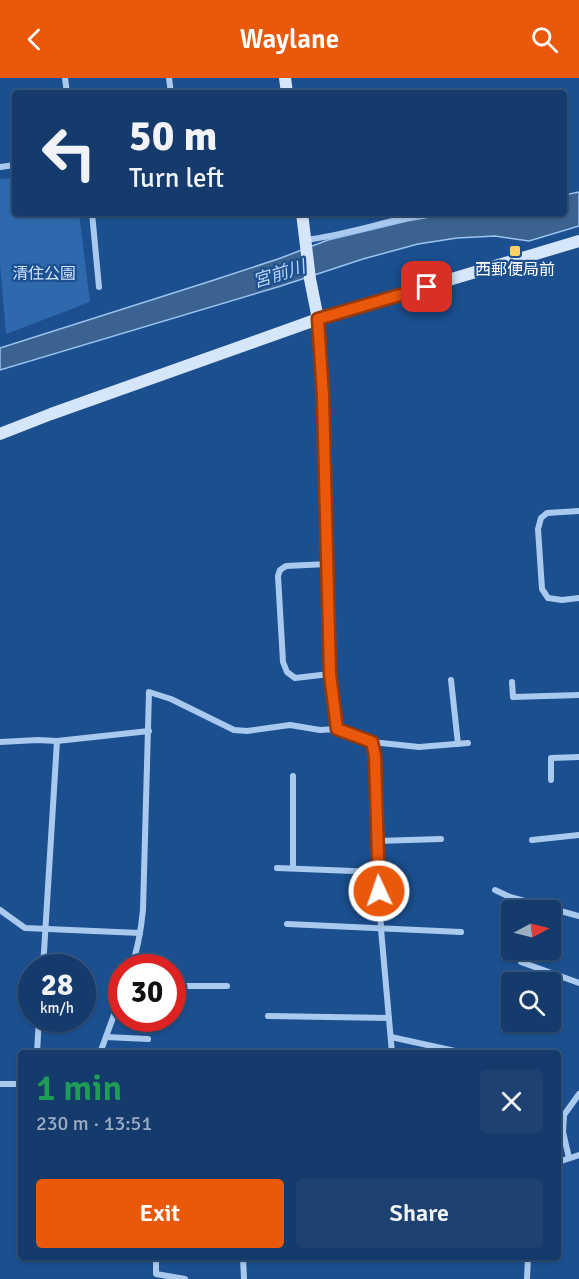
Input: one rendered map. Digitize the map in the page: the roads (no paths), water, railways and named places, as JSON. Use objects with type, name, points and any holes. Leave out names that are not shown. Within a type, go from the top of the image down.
[{"type":"street","points":[[92,216],[99,287]]},
{"type":"street","points":[[302,216],[310,279],[318,319],[323,396],[330,674],[337,729]]},
{"type":"street","points":[[305,241],[413,216]]},
{"type":"street","points":[[0,435],[51,414],[318,319],[579,242]]},
{"type":"street","points":[[579,511],[547,513],[541,518],[538,529],[542,589],[548,598],[562,600],[579,598]]},
{"type":"street","points":[[328,564],[286,566],[280,570],[278,576],[283,662],[287,672],[296,678],[330,674]]},
{"type":"street","points":[[451,680],[458,744]]},
{"type":"street","points":[[512,682],[513,697],[579,695]]},
{"type":"street","points":[[135,954],[143,910],[149,692],[171,699],[234,729],[247,731],[290,725],[320,730],[337,729],[372,742],[419,747],[468,743]]},
{"type":"street","points":[[0,742],[57,741],[148,731]]},
{"type":"street","points":[[44,954],[57,741]]},
{"type":"street","points":[[372,742],[375,756],[381,929],[392,1050]]},
{"type":"street","points":[[551,780],[551,758],[579,757]]},
{"type":"street","points":[[292,777],[293,868]]},
{"type":"street","points":[[532,840],[579,836]]},
{"type":"street","points":[[377,841],[441,839]]},
{"type":"street","points":[[277,868],[378,872]]},
{"type":"street","points":[[495,890],[510,897],[579,916]]},
{"type":"street","points":[[0,910],[25,928],[140,933]]},
{"type":"street","points":[[287,924],[460,933]]},
{"type":"street","points":[[521,962],[579,983]]},
{"type":"street","points":[[186,986],[227,986]]},
{"type":"street","points":[[268,1016],[389,1018]]},
{"type":"street","points":[[37,1050],[38,1032]]},
{"type":"street","points":[[101,1050],[108,1032]]},
{"type":"street","points":[[106,1037],[148,1039]]},
{"type":"street","points":[[391,1037],[450,1050]]},
{"type":"street","points":[[0,1083],[18,1084]]},
{"type":"street","points":[[569,1158],[563,1132],[564,1115],[579,1094]]},
{"type":"street","points":[[561,1161],[579,1155]]},
{"type":"street","points":[[156,1260],[156,1274],[185,1279]]},
{"type":"street","points":[[243,1260],[244,1279]]},
{"type":"street","points":[[528,1260],[528,1279]]},
{"type":"water","name":"宮前川","points":[[579,192],[579,226],[529,241],[495,236],[457,238],[418,244],[0,370],[0,348],[278,259],[328,240],[436,216],[567,216],[567,194]]},
{"type":"place","name":"西郵便局前","points":[[515,251]]},
{"type":"park label","name":"清住公園","points":[[44,274]]}]
